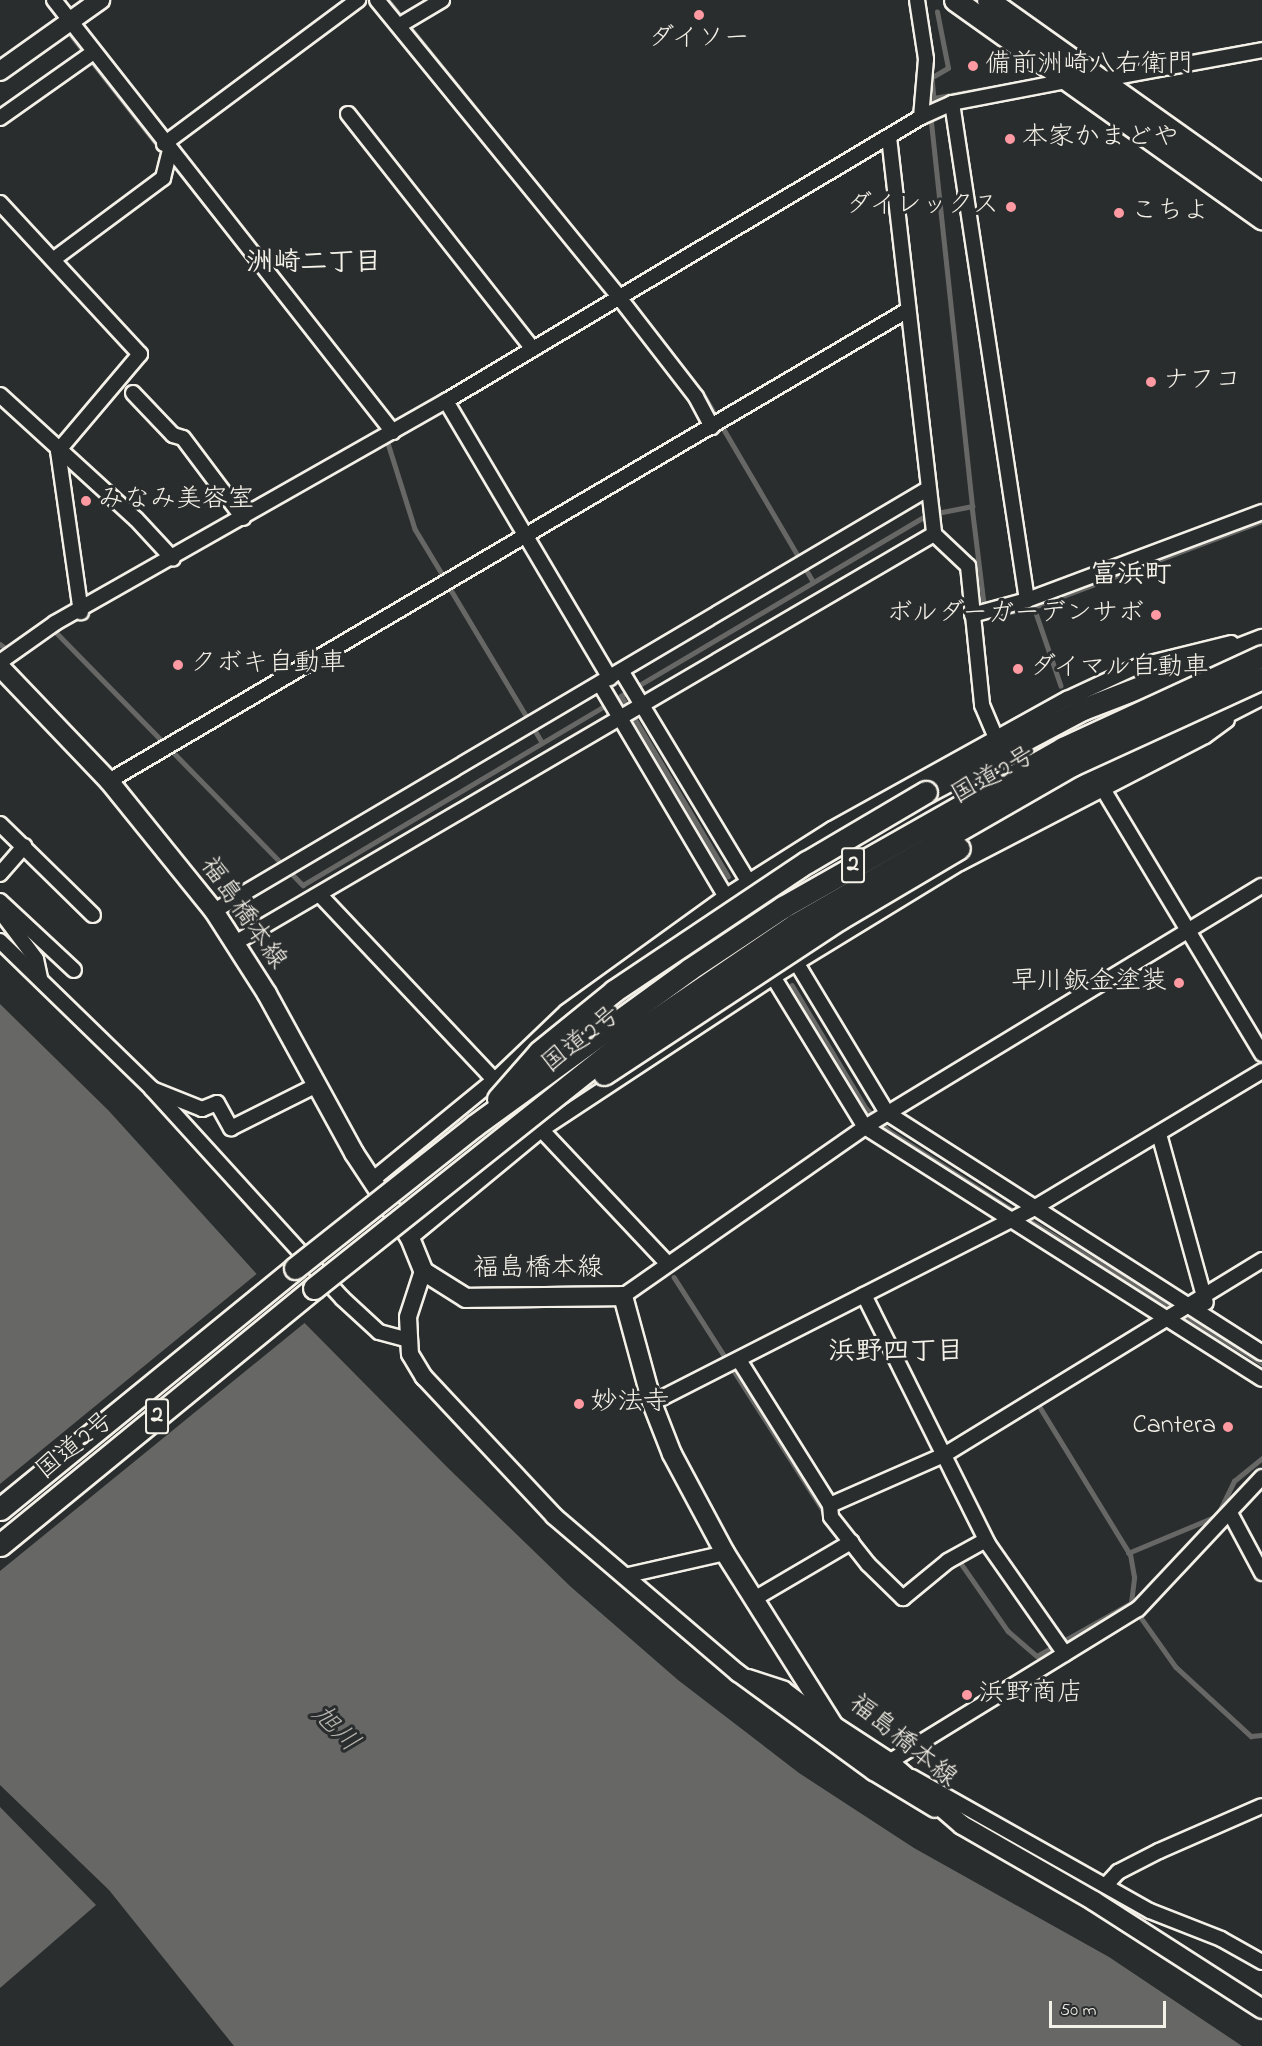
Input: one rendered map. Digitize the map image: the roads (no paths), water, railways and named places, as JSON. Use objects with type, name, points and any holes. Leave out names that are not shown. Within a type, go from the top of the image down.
[{"type":"main road","points":[[0,71],[100,0]]},
{"type":"main road","points":[[955,0],[1262,218]]},
{"type":"main road","points":[[988,0],[1262,195]]},
{"type":"main road","points":[[474,1126],[539,1052],[614,991],[788,874],[926,792],[1083,709],[1262,638]]},
{"type":"main road","name":"国道2号","points":[[0,1509],[474,1126],[690,969],[857,862],[1063,748],[1262,656]]},
{"type":"main road","name":"福島橋本線","points":[[6,658],[214,911],[371,1181],[410,1238],[423,1271],[466,1298],[623,1296],[652,1403],[672,1455],[725,1553],[834,1726],[905,1774],[962,1825],[1094,1901],[1262,2009]]},
{"type":"main road","name":"国道2号","points":[[0,1545],[537,1122],[704,985],[909,855],[1072,765],[1262,678]]},
{"type":"main road","points":[[537,1122],[723,993],[959,848],[1262,693]]},
{"type":"street","points":[[54,0],[90,55],[393,432]]},
{"type":"street","points":[[54,259],[163,178],[168,153],[358,0]]},
{"type":"street","points":[[377,0],[404,23],[622,294],[717,424]]},
{"type":"street","points":[[404,23],[442,0]]},
{"type":"street","points":[[917,0],[926,59],[926,114]]},
{"type":"street","points":[[6,658],[55,622],[81,612],[393,432],[926,114],[952,103],[1069,81],[1101,80],[1262,50]]},
{"type":"street","points":[[0,118],[90,55]]},
{"type":"street","points":[[952,103],[1027,600]]},
{"type":"street","points":[[348,114],[532,348]]},
{"type":"street","points":[[889,137],[926,490],[934,534],[968,566],[982,705],[995,735]]},
{"type":"street","points":[[0,203],[140,354],[58,451],[81,612]]},
{"type":"street","points":[[109,781],[171,747],[524,535],[908,310]]},
{"type":"street","points":[[133,393],[173,435],[183,438],[243,518]]},
{"type":"street","points":[[0,395],[58,451],[72,459],[173,559]]},
{"type":"street","points":[[446,401],[611,678],[725,897],[773,977],[876,1120],[1013,1220],[1262,1378]]},
{"type":"street","points":[[214,911],[926,490]]},
{"type":"street","points":[[972,615],[1027,600],[1262,512]]},
{"type":"street","points":[[235,944],[317,897],[626,708],[934,534]]},
{"type":"street","points":[[371,1181],[497,1078],[566,1012],[748,882],[995,735],[1138,666],[1262,638]]},
{"type":"street","points":[[611,678],[629,685],[626,708],[748,882],[797,963],[876,1120],[1032,1210],[1262,1353]]},
{"type":"street","points":[[410,1238],[537,1122],[960,863],[1205,736],[1262,693]]},
{"type":"street","points":[[1103,789],[1262,1054]]},
{"type":"street","points":[[0,824],[93,915]]},
{"type":"street","points":[[0,873],[24,846]]},
{"type":"street","points":[[623,1296],[876,1120],[1262,886]]},
{"type":"street","points":[[317,897],[497,1078],[668,1264]]},
{"type":"street","points":[[0,901],[74,970]]},
{"type":"street","points":[[0,912],[36,959],[40,978]]},
{"type":"street","points":[[0,941],[151,1088],[342,1298],[379,1332],[406,1339]]},
{"type":"street","points":[[652,1403],[1032,1210],[1262,1071]]},
{"type":"street","points":[[151,1088],[202,1109],[217,1103],[231,1128],[317,1085]]},
{"type":"street","points":[[1159,1134],[1211,1321]]},
{"type":"street","points":[[830,1505],[944,1455],[1262,1260]]},
{"type":"street","points":[[423,1271],[406,1339],[424,1377],[554,1516],[738,1673],[874,1772],[962,1825]]},
{"type":"street","points":[[864,1295],[987,1540],[1061,1649]]},
{"type":"street","points":[[734,1363],[830,1505],[831,1517],[848,1544],[903,1599],[955,1557],[987,1540]]},
{"type":"street","points":[[889,1762],[1061,1649],[1136,1610],[1262,1478]]},
{"type":"street","points":[[1230,1513],[1262,1573]]},
{"type":"street","points":[[754,1599],[848,1544]]},
{"type":"street","points":[[624,1576],[725,1553]]},
{"type":"street","points":[[738,1673],[784,1689],[834,1726]]},
{"type":"street","points":[[905,1774],[1150,1911],[1221,1939],[1262,1962]]},
{"type":"street","points":[[1106,1885],[1118,1872],[1159,1851],[1262,1806]]},
{"type":"water","name":"旭川","points":[[0,1004],[109,1111],[263,1281],[448,1468],[571,1587],[678,1680],[799,1773],[914,1848],[1109,1957],[1242,2046],[234,2046],[109,1890],[0,1785]]},
{"type":"water","points":[[0,1807],[96,1905],[0,1988]]},
{"type":"waterway","points":[[388,0],[624,293]]},
{"type":"waterway","points":[[934,76],[948,68],[937,12]]},
{"type":"waterway","points":[[926,18],[934,98]]},
{"type":"waterway","points":[[68,31],[160,148]]},
{"type":"waterway","points":[[1135,65],[1262,43]]},
{"type":"waterway","points":[[937,513],[972,506],[929,103],[934,98],[1029,81]]},
{"type":"waterway","points":[[171,161],[270,286]]},
{"type":"waterway","points":[[630,300],[702,392],[813,581]]},
{"type":"waterway","points":[[387,440],[415,529],[444,577]]},
{"type":"waterway","points":[[972,506],[984,604]]},
{"type":"waterway","points":[[728,877],[621,696],[925,516]]},
{"type":"waterway","points":[[1034,607],[1262,521]]},
{"type":"waterway","points":[[451,590],[542,742]]},
{"type":"waterway","points":[[986,617],[1034,607],[1061,686]]},
{"type":"waterway","points":[[53,629],[303,885],[621,696]]},
{"type":"waterway","points":[[0,644],[11,652]]},
{"type":"waterway","points":[[792,985],[866,1108],[889,1131],[1017,1213]]},
{"type":"waterway","points":[[1024,1217],[1262,1363]]},
{"type":"waterway","points":[[674,1277],[827,1516]]},
{"type":"waterway","points":[[958,1559],[1008,1631],[1037,1656],[1131,1603],[1134,1577],[1130,1555],[1038,1405]]},
{"type":"waterway","points":[[1128,1553],[1217,1516],[1234,1481],[1262,1458]]},
{"type":"waterway","points":[[900,1591],[948,1555]]},
{"type":"waterway","points":[[1137,1612],[1176,1667],[1251,1736],[1262,1735]]},
{"type":"place","name":"ダイソー","points":[[699,15]]},
{"type":"place","name":"備前洲崎八右衛門","points":[[973,66]]},
{"type":"place","name":"本家かまどや","points":[[1010,139]]},
{"type":"place","name":"ダイレックス","points":[[1011,207]]},
{"type":"place","name":"こちよ","points":[[1119,213]]},
{"type":"place","name":"ナフコ","points":[[1151,382]]},
{"type":"place","name":"みなみ美容室","points":[[86,501]]},
{"type":"place","name":"ボルダーガーデンサボ","points":[[1156,615]]},
{"type":"place","name":"クボキ自動車","points":[[178,665]]},
{"type":"place","name":"ダイマル自動車","points":[[1018,669]]},
{"type":"place","name":"早川鈑金塗装","points":[[1179,983]]},
{"type":"place","name":"妙法寺","points":[[579,1404]]},
{"type":"place","name":"Cantera","points":[[1228,1427]]},
{"type":"place","name":"浜野商店","points":[[967,1695]]},
{"type":"district","name":"洲崎二丁目","points":[[314,264]]},
{"type":"district","name":"富浜町","points":[[1131,576]]},
{"type":"district","name":"浜野四丁目","points":[[896,1353]]}]
